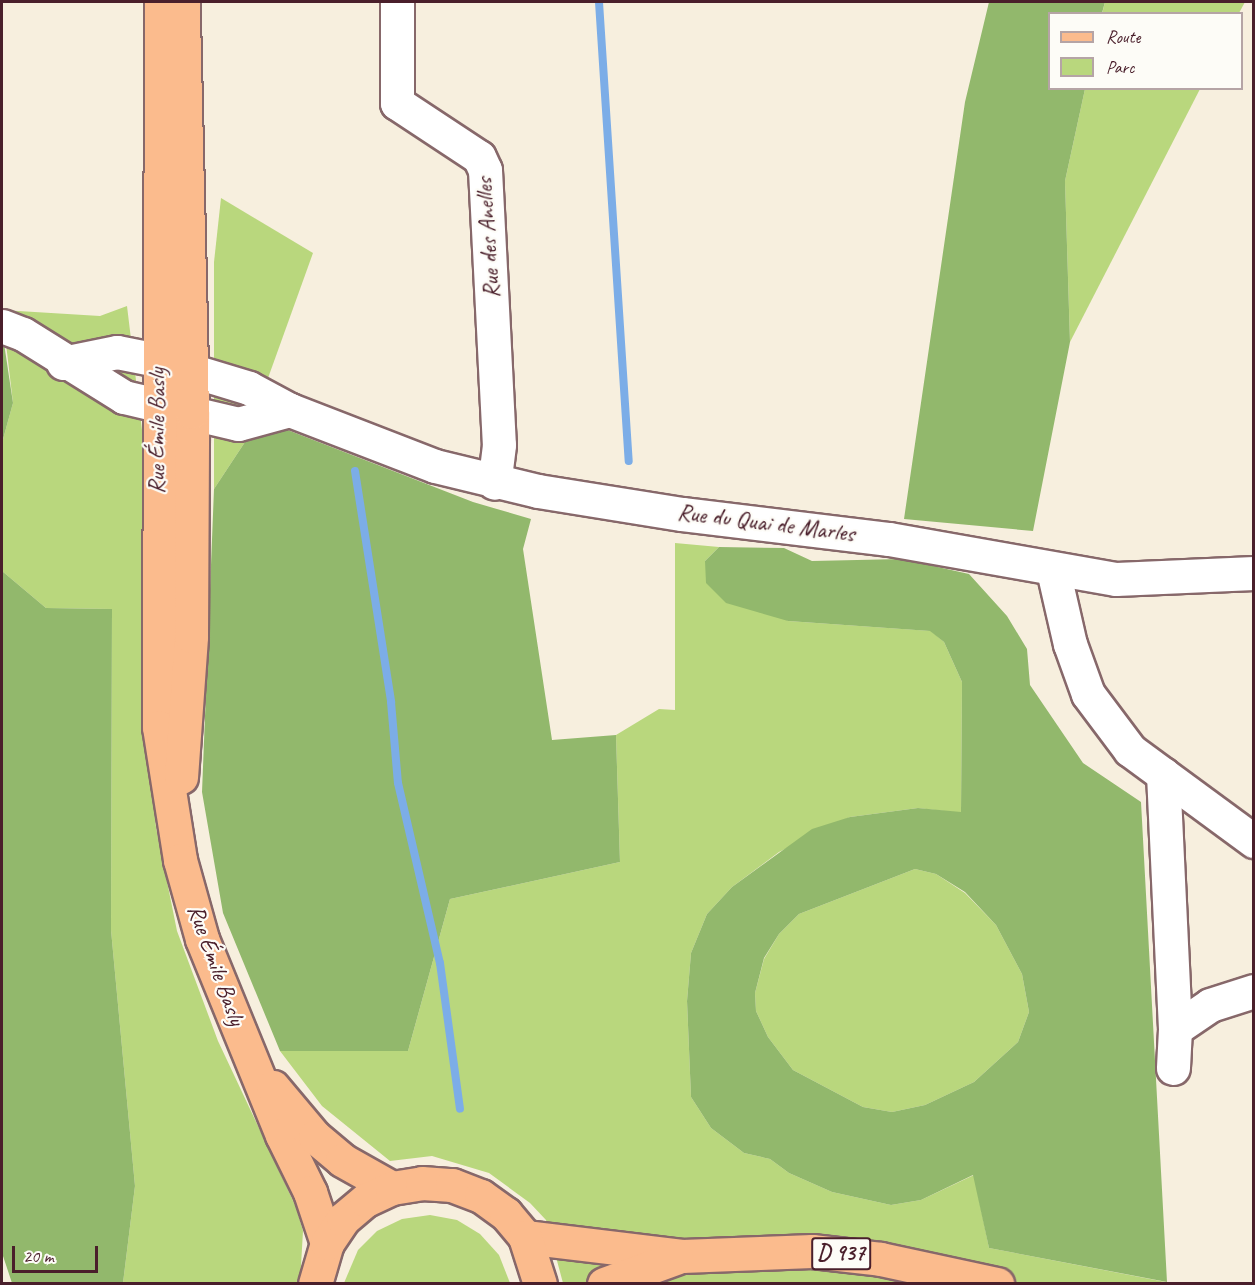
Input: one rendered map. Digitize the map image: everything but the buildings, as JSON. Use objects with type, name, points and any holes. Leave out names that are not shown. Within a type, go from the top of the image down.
[{"type":"main road","name":"Rue Émile Basly","points":[[161,2],[158,264],[174,386],[191,636],[181,751],[180,860]]},
{"type":"main road","name":"Rue Émile Basly","points":[[183,2],[174,386],[159,727],[180,860],[202,939],[310,1192],[327,1243]]},
{"type":"main road","points":[[256,1068],[315,1137],[342,1160],[392,1188]]},
{"type":"main road","points":[[315,1284],[327,1243],[343,1219],[366,1200],[392,1188],[422,1183],[462,1188],[481,1196],[506,1214],[525,1237],[540,1284]]},
{"type":"main road","name":"D 937","points":[[525,1237],[682,1256],[812,1251],[881,1259],[998,1284]]},
{"type":"main road","name":"D 937","points":[[604,1284],[682,1256]]},
{"type":"street","name":"Rue des Anelles","points":[[397,2],[398,103],[478,157],[485,170],[499,445],[494,483]]},
{"type":"street","points":[[2,326],[22,334],[63,363],[123,397],[174,386]]},
{"type":"street","points":[[63,363],[117,352],[174,386]]},
{"type":"street","name":"Rue du Quai de Marles","points":[[174,386],[238,424],[290,410],[435,466],[494,483],[629,506],[889,539],[1053,570],[1116,579],[1254,573]]},
{"type":"street","points":[[1053,570],[1070,644],[1088,694],[1130,750],[1254,841]]},
{"type":"street","points":[[1163,774],[1175,1029],[1173,1068]]},
{"type":"street","points":[[1175,1029],[1209,1005],[1254,991]]},
{"type":"green space","points":[[989,2],[1105,2],[1102,12],[1048,12],[1048,90],[1085,90],[1065,181],[1070,342],[1033,531],[904,519],[965,102]]},
{"type":"green space","points":[[1105,2],[1245,2],[1240,12],[1102,12]]},
{"type":"green space","points":[[1085,90],[1199,90],[1070,342],[1065,181]]},
{"type":"green space","points":[[221,198],[313,253],[245,442],[214,489],[214,262]]},
{"type":"green space","points":[[127,306],[142,430],[142,693],[156,827],[177,931],[218,1041],[296,1207],[303,1231],[300,1283],[123,1283],[135,1186],[111,930],[112,609],[46,608],[2,571],[2,443],[13,403],[2,310],[100,316]]},
{"type":"green space","points":[[2,330],[13,403],[2,443]]},
{"type":"green space","points":[[285,429],[473,502],[531,519],[523,549],[552,740],[616,735],[620,862],[450,899],[408,1051],[280,1051],[223,913],[202,792],[214,489],[245,442]]},
{"type":"green space","points":[[675,543],[719,547],[705,561],[788,621],[931,631],[944,642],[962,682],[961,813],[918,808],[850,817],[779,852],[732,887],[707,914],[691,953],[687,1001],[691,1097],[711,1128],[744,1153],[770,1159],[789,1173],[832,1192],[891,1205],[921,1200],[974,1175],[989,1248],[1171,1283],[563,1283],[546,1220],[530,1203],[489,1173],[432,1156],[390,1161],[322,1106],[280,1051],[408,1051],[450,899],[620,862],[616,735],[659,709],[675,710]]},
{"type":"green space","points":[[719,547],[784,548],[812,561],[902,559],[969,574],[1007,616],[1027,649],[1030,685],[1083,763],[1141,802],[1167,1282],[989,1248],[973,1175],[921,1200],[891,1205],[832,1192],[789,1173],[770,1159],[744,1153],[711,1128],[691,1097],[687,1001],[691,953],[707,914],[732,887],[812,829],[850,817],[918,808],[961,812],[962,682],[944,642],[930,631],[788,621],[726,603],[706,583],[705,561]],"holes":[[[915,869],[936,874],[965,892],[996,925],[1022,974],[1029,1012],[1018,1042],[974,1082],[925,1105],[892,1112],[863,1107],[793,1070],[768,1037],[756,1011],[755,993],[764,958],[779,934],[799,914]]]},
{"type":"green space","points":[[2,571],[46,608],[112,609],[111,930],[135,1186],[123,1283],[12,1283],[2,1253]]},
{"type":"green space","points":[[915,869],[936,874],[965,893],[996,925],[1022,974],[1029,1012],[1018,1042],[974,1082],[925,1105],[892,1112],[863,1107],[793,1070],[768,1037],[756,1011],[755,993],[764,959],[779,934],[799,914]]},
{"type":"green space","points":[[430,1215],[457,1220],[480,1234],[499,1255],[510,1283],[344,1283],[358,1250],[377,1231],[402,1219]]},
{"type":"waterway","points":[[599,2],[629,461]]},
{"type":"waterway","points":[[355,471],[391,702],[398,783],[440,963],[460,1109]]}]
